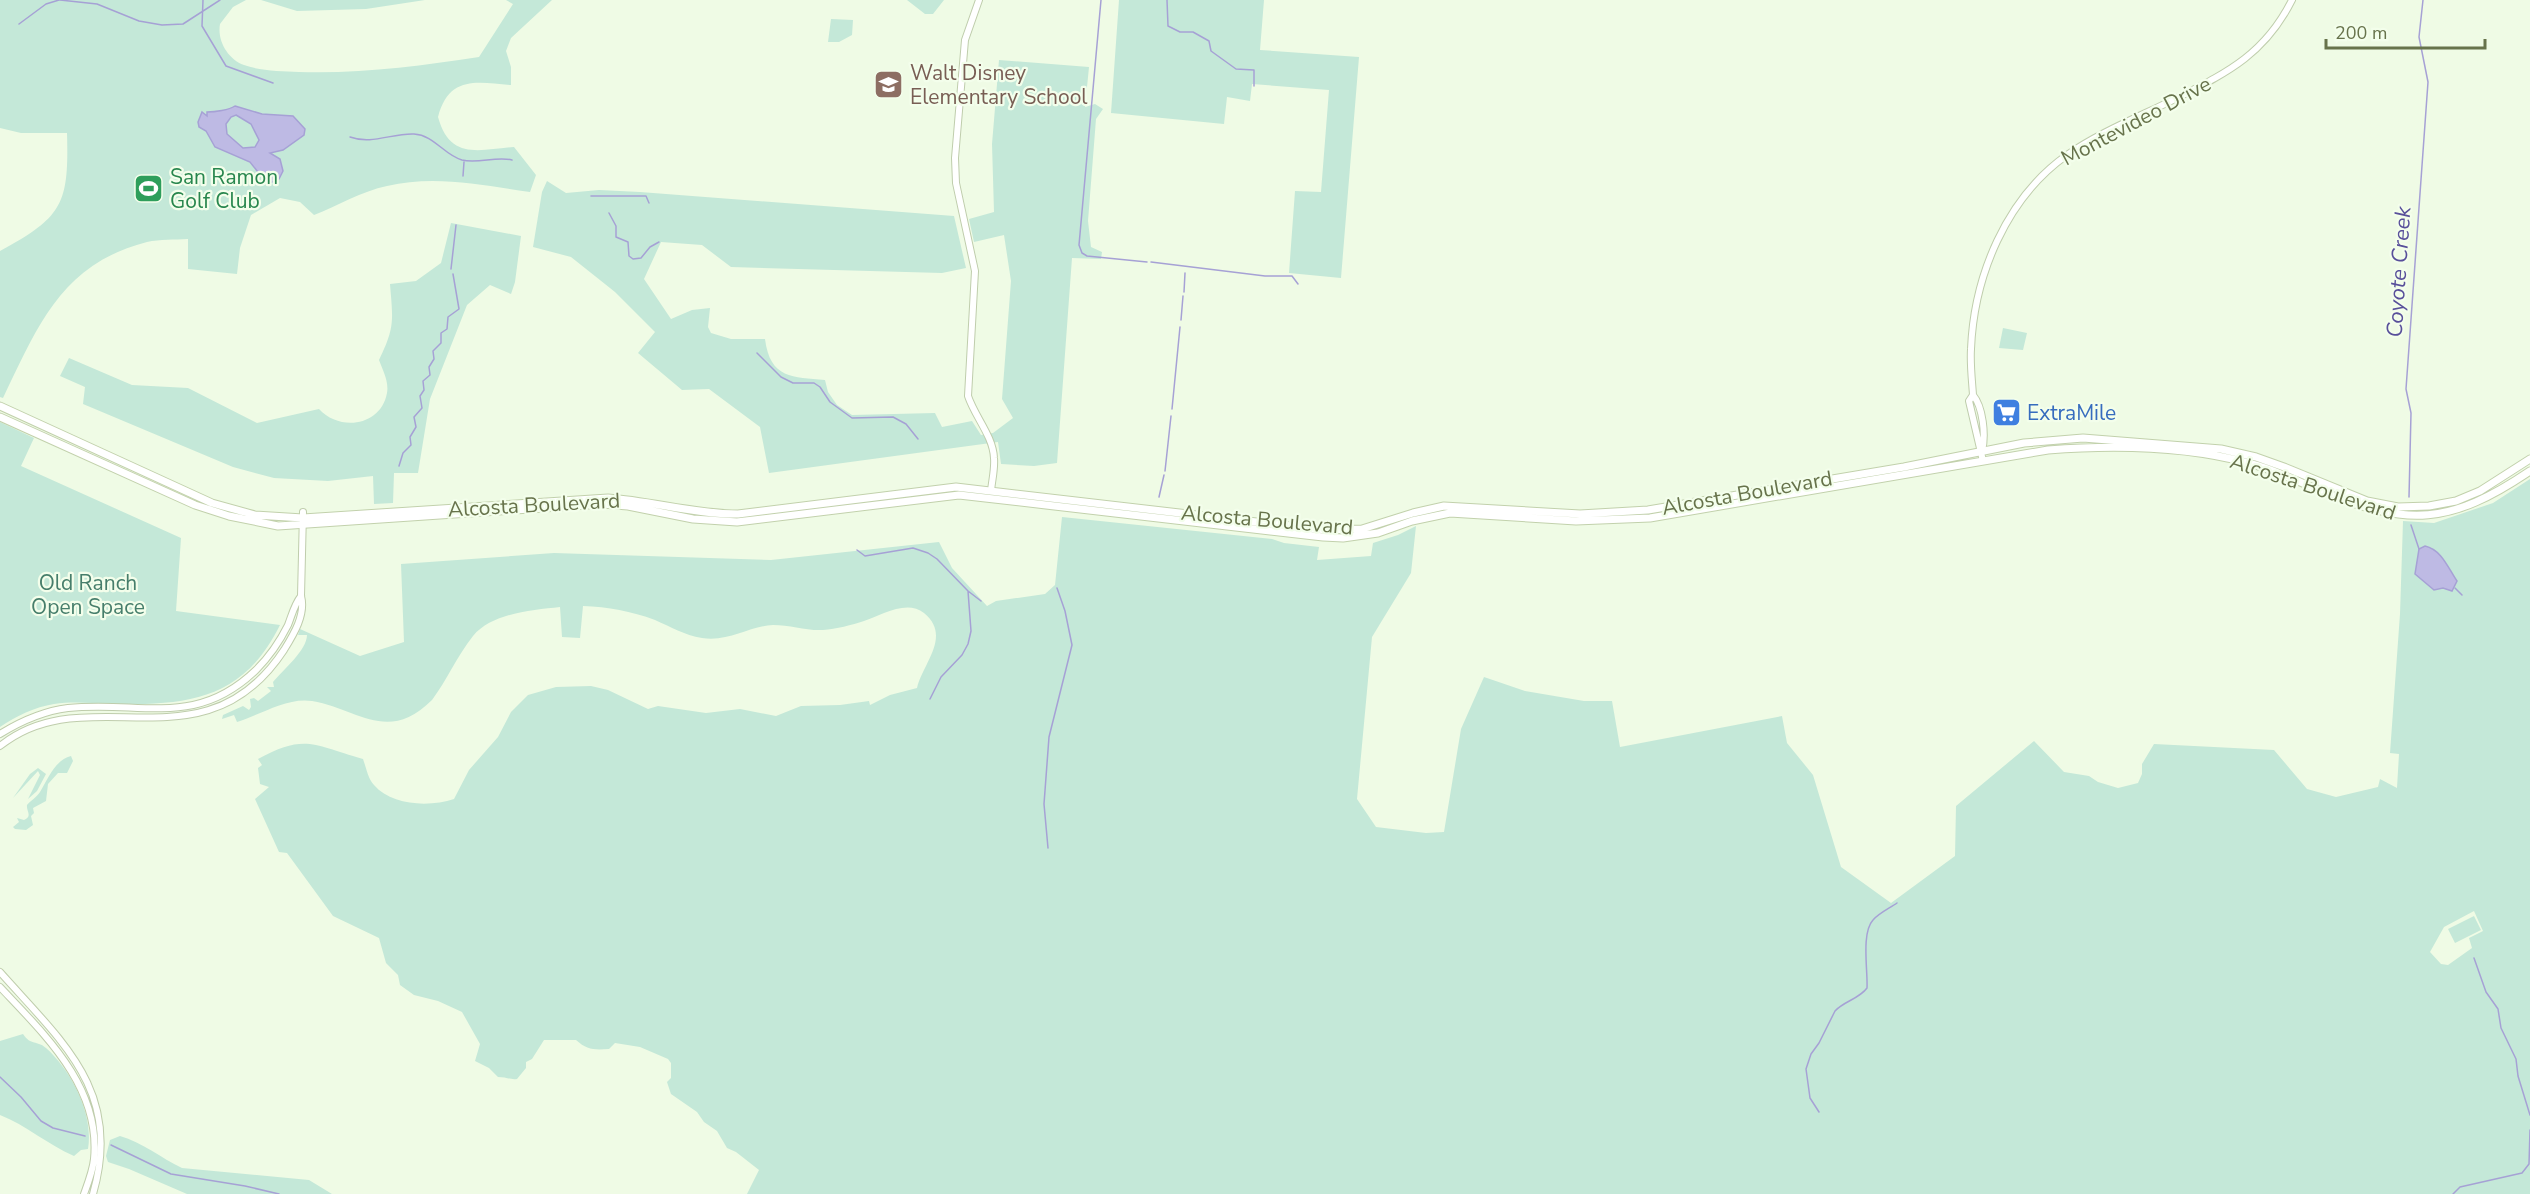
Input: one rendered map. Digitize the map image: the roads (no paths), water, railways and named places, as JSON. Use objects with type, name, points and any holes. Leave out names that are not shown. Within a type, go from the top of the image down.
[{"type":"main road","name":"Alcosta Boulevard","points":[[0,406],[212,503],[255,514],[303,519],[602,504],[628,506],[693,519],[737,522],[959,495],[1323,537],[1378,533],[1431,516],[1463,510],[1576,521],[1650,518],[2048,450],[2106,447],[2215,456],[2262,467],[2344,501],[2373,510],[2412,517],[2436,515],[2477,503],[2530,471]]},
{"type":"main road","name":"Alcosta Boulevard","points":[[0,417],[214,512],[267,524],[303,519],[608,498],[629,499],[712,514],[738,514],[956,487],[1326,530],[1362,529],[1429,508],[1580,514],[1648,510],[1904,467],[2024,443],[2084,438],[2221,449],[2284,467],[2367,501],[2398,507],[2429,506],[2456,501],[2480,491],[2530,459]]},
{"type":"street","points":[[979,0],[965,40],[955,158],[956,183],[975,271],[968,396],[994,456],[991,491]]},
{"type":"street","name":"Montevideo Drive","points":[[1983,461],[1982,423],[1978,400],[1973,395],[1970,350],[1979,296],[1998,240],[2015,207],[2040,177],[2068,154],[2201,86],[2247,59],[2272,34],[2292,0]]},
{"type":"street","points":[[0,746],[22,732],[46,722],[68,718],[184,717],[222,705],[249,688],[277,661],[297,626],[304,606],[301,596],[303,519]]},
{"type":"street","points":[[0,734],[45,712],[69,708],[160,710],[184,708],[217,697],[243,681],[269,655],[281,637],[301,596]]},
{"type":"street","points":[[0,972],[63,1043],[80,1065],[92,1088],[102,1136],[101,1162],[93,1194]]},
{"type":"street","points":[[0,987],[56,1050],[72,1071],[83,1092],[94,1135],[94,1160],[84,1194]]},
{"type":"waterway","points":[[19,24],[46,4],[59,0]]},
{"type":"waterway","points":[[60,0],[97,4],[139,21],[162,25],[183,24],[220,0]]},
{"type":"waterway","points":[[203,0],[202,26],[226,66],[273,83]]},
{"type":"waterway","points":[[1101,0],[1079,245],[1082,253],[1087,256],[1147,262]]},
{"type":"waterway","points":[[1167,0],[1168,26],[1180,32],[1193,32],[1209,41],[1211,51],[1236,69],[1254,70],[1254,86]]},
{"type":"waterway","name":"Coyote Creek","points":[[2409,497],[2411,413],[2406,389],[2428,82],[2419,37],[2423,0]]},
{"type":"waterway","points":[[350,137],[366,140],[414,134],[433,141],[462,160],[512,160]]},
{"type":"waterway","points":[[463,176],[464,162]]},
{"type":"waterway","points":[[591,196],[646,196],[649,203]]},
{"type":"waterway","points":[[609,213],[616,226],[616,237],[628,242],[629,256],[633,259],[641,258],[650,247],[659,242]]},
{"type":"waterway","points":[[451,269],[456,225]]},
{"type":"waterway","points":[[1151,262],[1265,276],[1292,276],[1298,284]]},
{"type":"waterway","points":[[1184,292],[1185,273]]},
{"type":"waterway","points":[[399,466],[403,453],[411,445],[410,437],[416,427],[414,417],[422,408],[420,396],[424,390],[423,381],[430,375],[429,367],[434,359],[433,351],[441,343],[441,333],[447,329],[448,317],[459,309],[453,274]]},
{"type":"waterway","points":[[1181,320],[1183,296]]},
{"type":"waterway","points":[[1172,409],[1180,327]]},
{"type":"waterway","points":[[757,353],[781,377],[793,383],[814,383],[820,387],[830,402],[852,418],[893,417],[906,424],[918,439]]},
{"type":"waterway","points":[[1165,471],[1171,416]]},
{"type":"waterway","points":[[1159,497],[1164,475]]},
{"type":"waterway","name":"Coyote Creek","points":[[2411,525],[2419,549]]},
{"type":"waterway","points":[[857,550],[865,556],[913,548],[928,553],[937,559],[968,591],[971,631],[968,644],[962,655],[941,677],[930,699]]},
{"type":"waterway","points":[[1048,848],[1044,804],[1049,737],[1072,645],[1065,611],[1057,588]]},
{"type":"waterway","name":"Coyote Creek","points":[[2455,588],[2462,595]]},
{"type":"waterway","points":[[968,591],[981,601]]},
{"type":"waterway","points":[[1819,1112],[1810,1098],[1806,1069],[1811,1054],[1835,1011],[1867,988],[1866,943],[1869,926],[1878,915],[1897,903]]},
{"type":"waterway","points":[[2474,958],[2486,992],[2498,1009],[2501,1028],[2516,1059],[2518,1076],[2530,1115]]},
{"type":"waterway","points":[[0,1077],[41,1121],[53,1128],[85,1136]]},
{"type":"waterway","points":[[2453,1194],[2460,1187],[2522,1173],[2529,1164],[2530,1130]]},
{"type":"waterway","points":[[111,1145],[171,1174],[279,1194]]},
{"type":"place","name":"Walt Disney Elementary School","points":[[889,85]]},
{"type":"place","name":"San Ramon Golf Club","points":[[149,189]]},
{"type":"place","name":"ExtraMile","points":[[2006,413]]},
{"type":"park label","name":"Old Ranch Open Space","points":[[88,595]]}]
